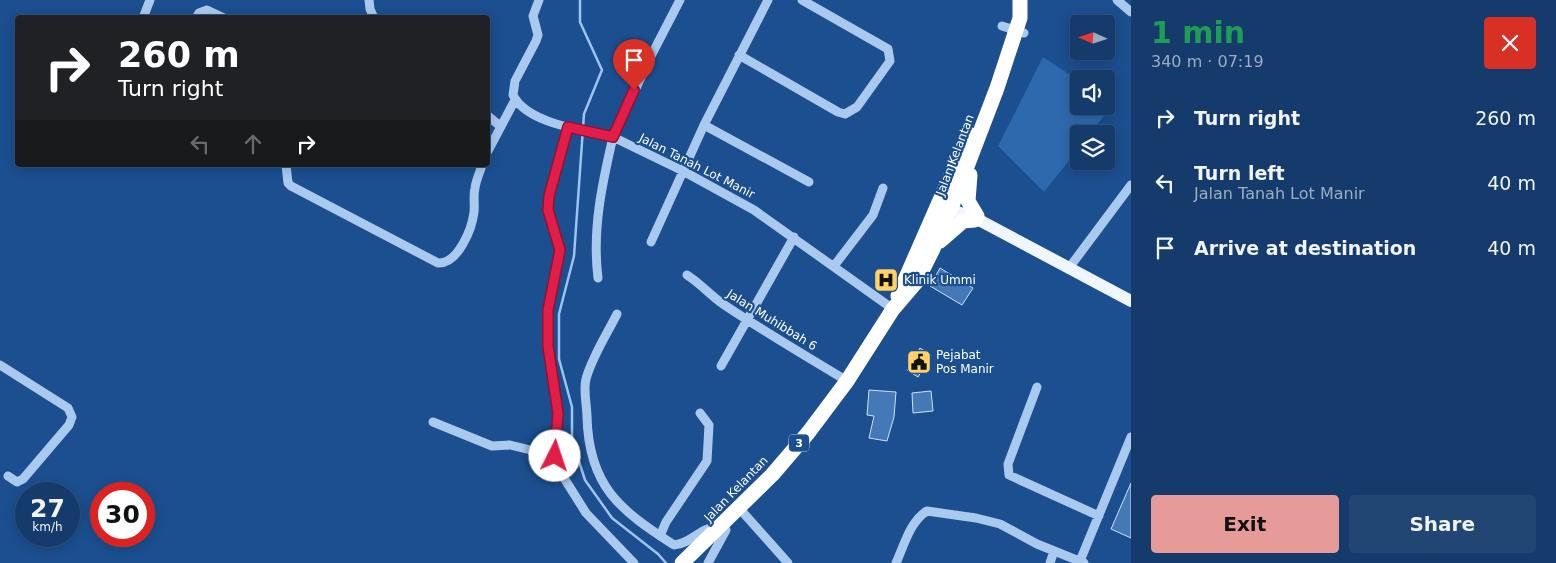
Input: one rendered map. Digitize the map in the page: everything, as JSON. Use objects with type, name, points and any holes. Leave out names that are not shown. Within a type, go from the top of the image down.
[{"type":"highway","name":"Jalan Kelantan","points":[[893,309],[907,274],[946,204],[985,121],[1019,0]]},
{"type":"highway","name":"Jalan Kelantan","points":[[684,562],[722,526],[808,433],[847,381],[893,309],[916,281],[932,251],[977,115],[1012,29]]},
{"type":"highway","points":[[932,251],[958,223],[963,220],[977,219],[968,201],[967,194],[985,121]]},
{"type":"main road","points":[[946,204],[1131,301]]},
{"type":"street","points":[[144,15],[150,0]]},
{"type":"street","points":[[369,0],[373,15]]},
{"type":"street","points":[[490,147],[500,126],[518,102],[513,88],[515,80],[538,35],[533,16],[539,0]]},
{"type":"street","points":[[598,278],[596,237],[600,196],[613,137],[634,90],[680,0]]},
{"type":"street","points":[[651,242],[704,125],[768,0]]},
{"type":"street","points":[[739,55],[838,112],[846,114],[857,107],[890,61],[888,49],[802,0]]},
{"type":"street","points":[[1116,0],[1131,12]]},
{"type":"street","points":[[198,15],[207,10],[218,15]]},
{"type":"street","name":"Jalan Tanah Lot Manir","points":[[518,102],[534,115],[572,128],[613,137],[683,171],[754,210],[893,309]]},
{"type":"street","points":[[490,118],[500,126]]},
{"type":"street","points":[[704,125],[809,182]]},
{"type":"street","points":[[572,128],[549,196],[548,210],[560,250],[548,310],[548,346],[558,413],[555,456],[559,470],[586,513],[634,563]]},
{"type":"street","points":[[286,167],[288,182],[291,186],[438,263],[444,263],[450,261],[458,253],[473,217],[475,186],[481,167]]},
{"type":"street","points":[[1069,268],[1131,185]]},
{"type":"street","points":[[834,266],[874,215],[883,188]]},
{"type":"street","points":[[721,366],[794,237]]},
{"type":"street","name":"Jalan Muhibbah 6","points":[[687,275],[704,285],[709,294],[748,321],[847,381]]},
{"type":"street","points":[[617,314],[586,380],[587,440],[591,457],[607,491],[625,512],[674,545],[681,545],[708,528],[722,526],[726,530],[708,563]]},
{"type":"street","points":[[0,365],[68,408],[71,413],[71,422],[23,479],[17,482],[8,476]]},
{"type":"street","points":[[1037,387],[1008,464],[1009,475],[1099,516]]},
{"type":"street","points":[[660,536],[666,522],[707,461],[709,425],[700,413]]},
{"type":"street","points":[[433,422],[485,444],[499,447],[510,445],[555,456]]},
{"type":"street","points":[[896,563],[915,523],[927,511],[992,521],[1054,551],[1082,562],[1131,437]]},
{"type":"street","points":[[739,508],[788,563]]},
{"type":"street","points":[[1050,563],[1054,551]]},
{"type":"shaded area","points":[[1043,57],[1070,75],[1070,115],[1105,115],[1097,125],[1070,125],[1070,159],[1044,192],[998,146]]},
{"type":"building","points":[[940,268],[973,288],[962,305],[930,286]]},
{"type":"building","name":"Pejabat Pos Manir","points":[[920,348],[931,355],[918,377],[907,370]]},
{"type":"building","points":[[869,390],[896,392],[894,417],[887,441],[869,438],[874,416],[867,415]]},
{"type":"building","points":[[931,391],[933,411],[913,413],[912,393]]},
{"type":"building","points":[[1131,483],[1131,538],[1111,529]]},
{"type":"waterway","points":[[580,0],[580,22],[602,70],[584,114],[574,256],[559,314],[559,359],[572,407],[572,440],[585,480],[612,518],[658,554],[666,563]]},
{"type":"place","name":"Klinik Ummi","points":[[886,280]]},
{"type":"place","name":"Pejabat Pos Manir","points":[[919,362]]},
{"type":"route","points":[[555,456],[558,413],[548,346],[548,310],[560,250],[558,236],[548,210],[549,196],[568,127],[613,137],[634,90]]}]
